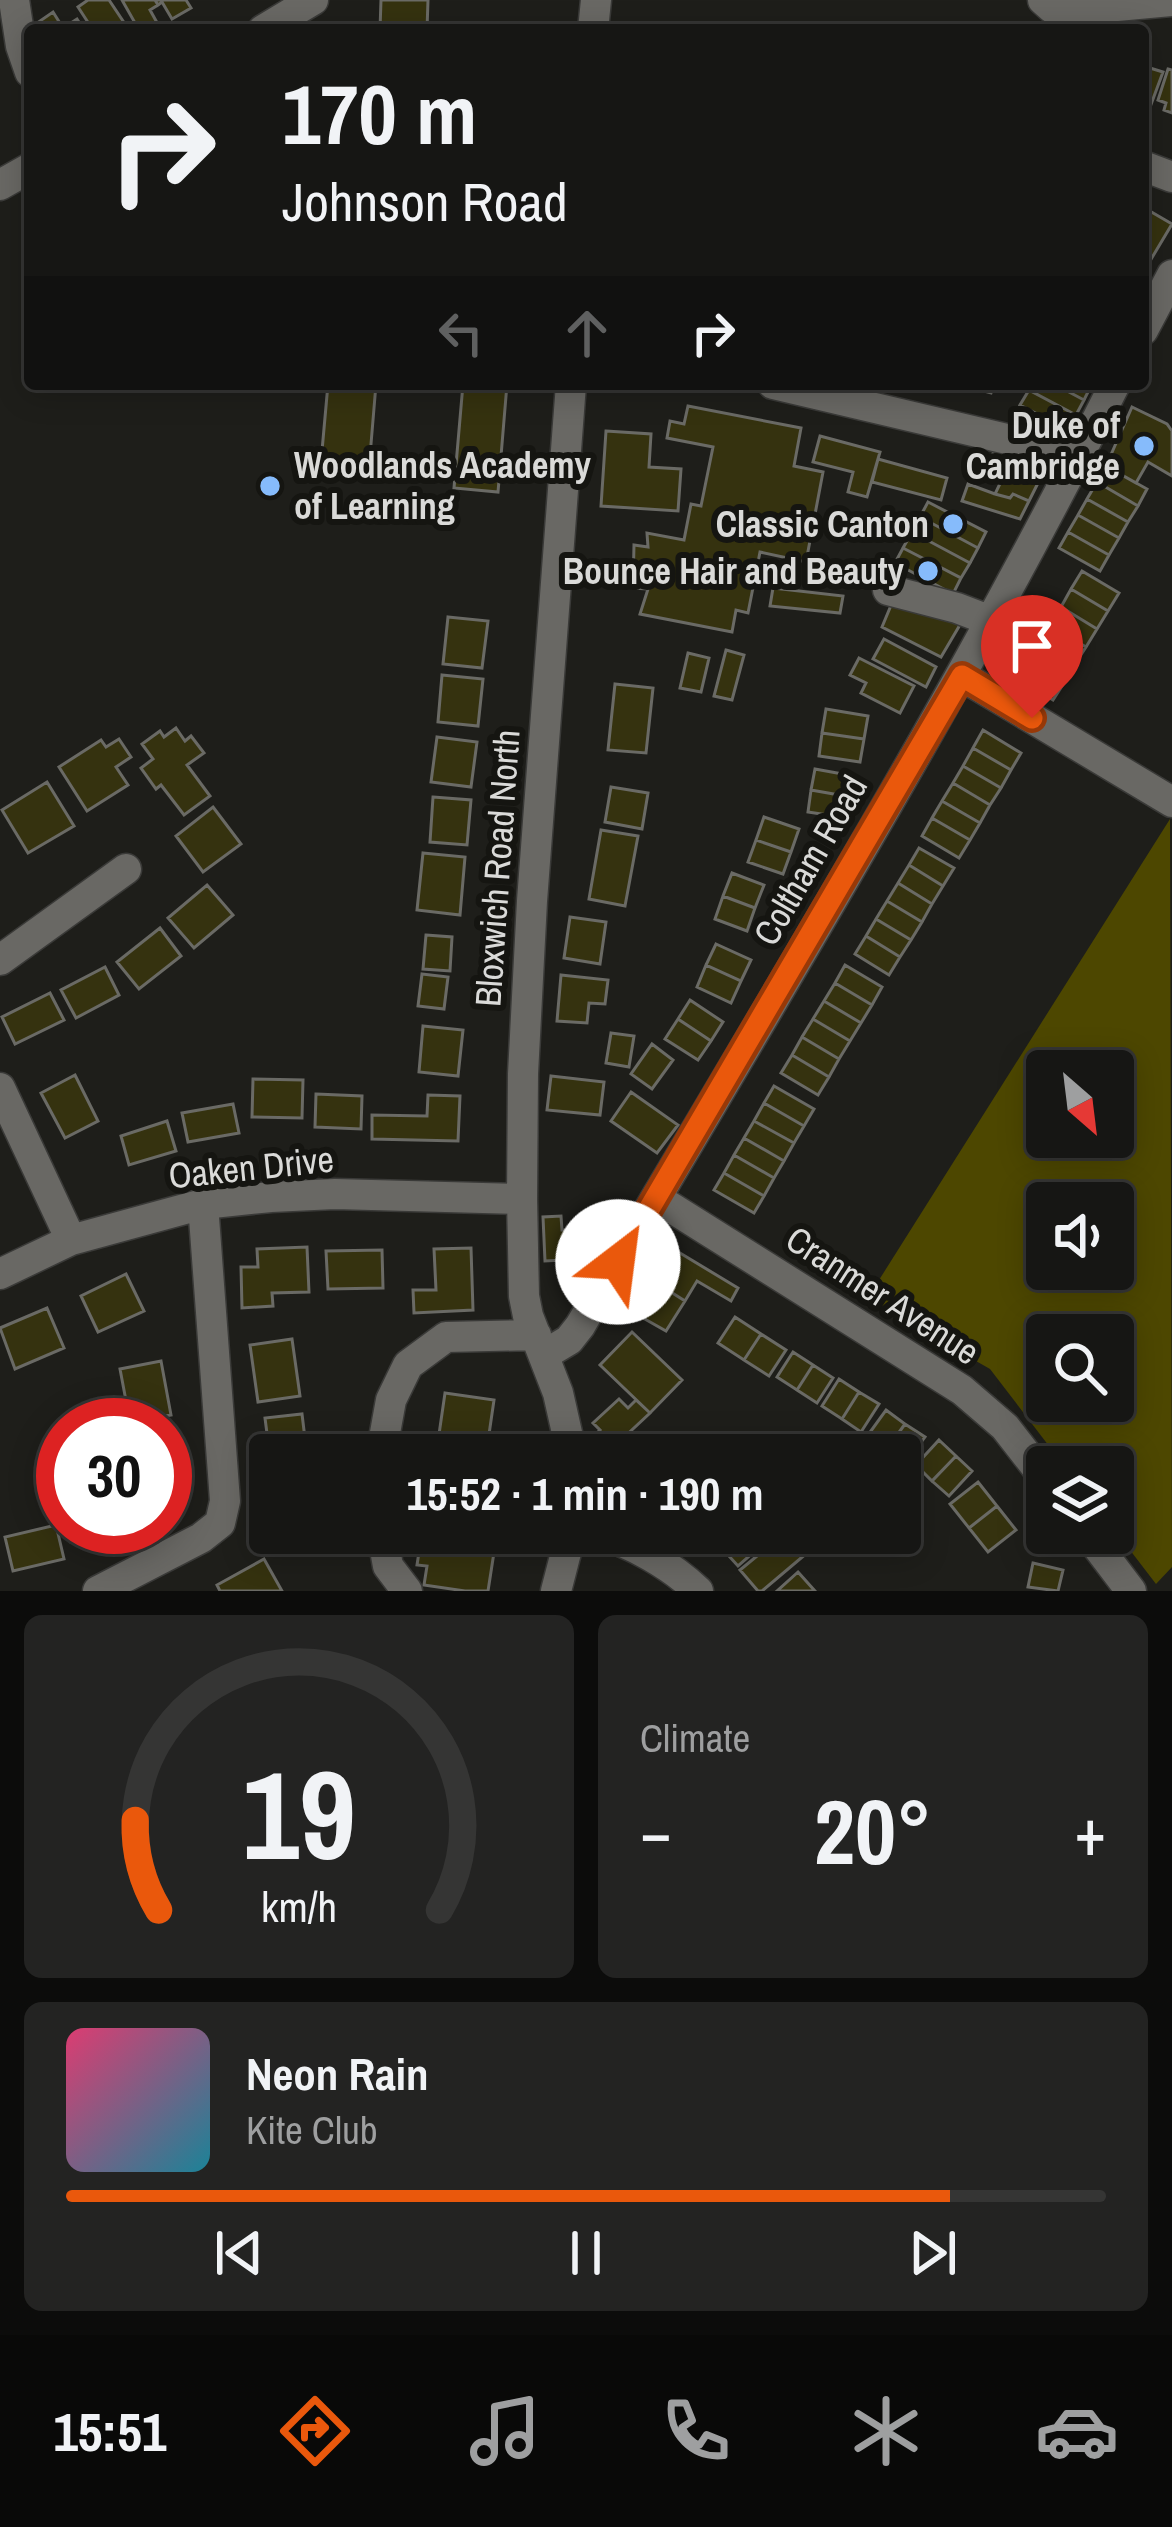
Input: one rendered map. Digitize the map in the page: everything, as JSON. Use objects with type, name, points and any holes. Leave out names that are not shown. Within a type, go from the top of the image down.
[{"type":"street","points":[[273,24],[313,0]]},
{"type":"street","points":[[1043,0],[1063,11],[1172,1]]},
{"type":"street","points":[[10,9],[24,55]]},
{"type":"street","points":[[1149,319],[1172,275]]},
{"type":"street","name":"Bloxwich Road North","points":[[567,1434],[524,1296],[522,1199],[532,901],[571,390]]},
{"type":"street","points":[[798,390],[1079,456]]},
{"type":"street","name":"Coltham Road","points":[[540,1345],[569,1340],[580,1326],[962,676],[1112,390]]},
{"type":"street","points":[[888,590],[991,621]]},
{"type":"street","points":[[962,676],[1172,802]]},
{"type":"street","points":[[0,960],[127,869]]},
{"type":"street","points":[[0,1088],[71,1240]]},
{"type":"street","name":"Oaken Drive","points":[[0,1274],[71,1240],[202,1204],[335,1194],[522,1199]]},
{"type":"street","name":"Cranmer Avenue","points":[[656,1198],[962,1390],[1005,1426],[1026,1454]]},
{"type":"street","points":[[98,1591],[201,1538],[220,1523],[225,1501],[202,1204]]},
{"type":"street","points":[[385,1434],[391,1400],[408,1365],[446,1337],[540,1345]]},
{"type":"street","points":[[386,1554],[388,1566],[406,1591]]},
{"type":"street","points":[[556,1591],[566,1554]]},
{"type":"street","points":[[642,1554],[698,1591]]},
{"type":"street","points":[[1103,1554],[1131,1591]]},
{"type":"shaded area","points":[[1170,819],[1172,1567],[1156,1584],[1133,1554],[1134,1446],[1049,1446],[1031,1422],[1134,1422],[1134,1314],[1026,1314],[1026,1416],[990,1369],[867,1299]]},
{"type":"building","points":[[88,0],[109,0],[125,24],[89,24],[78,7]]},
{"type":"building","points":[[122,0],[155,0],[158,5],[150,10],[158,24],[136,24]]},
{"type":"building","points":[[155,0],[186,0],[191,8],[172,19],[162,2],[158,5]]},
{"type":"building","points":[[381,0],[428,0],[427,24],[380,24]]},
{"type":"building","points":[[53,12],[60,24],[38,24]]},
{"type":"building","points":[[1150,68],[1163,72],[1149,110]]},
{"type":"building","points":[[1168,69],[1172,70],[1172,113],[1158,100]]},
{"type":"building","points":[[1149,211],[1172,224],[1149,260]]},
{"type":"building","points":[[327,390],[376,390],[368,480],[331,477],[332,463],[321,462]]},
{"type":"building","points":[[462,390],[506,390],[498,492],[454,488]]},
{"type":"building","points":[[1029,390],[1065,390],[1084,400],[1076,415]]},
{"type":"building","points":[[1029,390],[1076,415],[1068,430],[1020,405]]},
{"type":"building","points":[[1065,390],[1089,390],[1084,400]]},
{"type":"building","points":[[1020,405],[1068,430],[1060,446],[1012,421]]},
{"type":"building","points":[[688,406],[801,428],[794,466],[823,472],[806,562],[760,552],[748,613],[736,610],[732,632],[640,614],[648,589],[633,588],[634,545],[648,547],[647,533],[684,540],[691,504],[701,506],[713,447],[667,438],[670,421],[684,424]]},
{"type":"building","name":"Duke of Cambridge","points":[[1132,407],[1172,431],[1172,476],[1148,462],[1136,483],[1106,466]]},
{"type":"building","points":[[606,431],[651,434],[649,467],[681,469],[678,511],[601,506]]},
{"type":"building","points":[[820,436],[880,452],[867,497],[848,492],[853,472],[813,462]]},
{"type":"building","points":[[997,440],[1049,452],[1038,483],[1006,471],[1008,463],[992,457]]},
{"type":"building","points":[[878,459],[947,478],[941,500],[872,482]]},
{"type":"building","points":[[1106,466],[1147,489],[1138,506],[1097,482]]},
{"type":"building","points":[[1006,471],[1038,483],[1029,501],[1013,494],[1010,498],[995,494]]},
{"type":"building","points":[[1097,482],[1138,506],[1128,522],[1087,499]]},
{"type":"building","points":[[968,484],[1029,501],[1020,519],[962,501]]},
{"type":"building","points":[[1087,499],[1128,522],[1119,538],[1078,515]]},
{"type":"building","name":"Classic Canton","points":[[928,502],[986,532],[978,548],[920,517]]},
{"type":"building","points":[[1078,515],[1119,538],[1109,555],[1068,532]]},
{"type":"building","points":[[920,517],[978,548],[970,563],[912,532]]},
{"type":"building","points":[[912,532],[970,563],[961,578],[903,548]]},
{"type":"building","points":[[1068,532],[1109,555],[1100,571],[1059,548]]},
{"type":"building","name":"Bounce Hair and Beauty","points":[[903,548],[961,578],[953,594],[895,563]]},
{"type":"building","points":[[1082,571],[1119,593],[1108,611],[1071,589]]},
{"type":"building","points":[[773,588],[843,596],[840,613],[770,606]]},
{"type":"building","points":[[1071,589],[1108,611],[1097,629],[1061,607]]},
{"type":"building","points":[[892,603],[964,618],[941,657],[882,627]]},
{"type":"building","points":[[1061,607],[1097,629],[1086,647],[1049,625]]},
{"type":"building","points":[[448,617],[488,621],[482,668],[443,664]]},
{"type":"building","points":[[1049,625],[1086,647],[1075,664],[1039,643]]},
{"type":"building","points":[[884,639],[936,667],[926,687],[873,659]]},
{"type":"building","points":[[1039,643],[1075,664],[1064,683],[1027,660]]},
{"type":"building","points":[[726,650],[744,655],[732,700],[714,696]]},
{"type":"building","points":[[688,653],[709,658],[701,692],[680,688]]},
{"type":"building","points":[[859,658],[914,686],[900,713],[861,693],[866,683],[850,675]]},
{"type":"building","points":[[1027,660],[1064,683],[1053,700],[1017,678]]},
{"type":"building","points":[[442,675],[483,679],[478,726],[438,722]]},
{"type":"building","points":[[615,684],[653,688],[646,753],[608,750]]},
{"type":"building","points":[[826,709],[868,716],[864,739],[822,733]]},
{"type":"building","points":[[176,728],[185,741],[191,736],[204,753],[187,765],[210,796],[184,815],[141,768],[153,759],[142,744],[160,731],[164,737]]},
{"type":"building","points":[[983,730],[1021,753],[1011,770],[973,748]]},
{"type":"building","points":[[822,733],[864,739],[860,762],[819,756]]},
{"type":"building","points":[[437,737],[477,742],[471,787],[431,782]]},
{"type":"building","points":[[119,739],[131,757],[116,767],[128,785],[87,811],[59,767],[101,740],[106,747]]},
{"type":"building","points":[[973,748],[1011,770],[1001,788],[963,766]]},
{"type":"building","points":[[963,766],[1001,788],[990,805],[953,783]]},
{"type":"building","points":[[815,769],[848,775],[845,796],[811,790]]},
{"type":"building","points":[[47,782],[74,826],[28,853],[2,810]]},
{"type":"building","points":[[953,783],[990,805],[980,823],[942,801]]},
{"type":"building","points":[[611,787],[648,793],[642,829],[605,822]]},
{"type":"building","points":[[811,790],[845,796],[841,817],[808,812]]},
{"type":"building","points":[[433,797],[471,800],[467,845],[430,842]]},
{"type":"building","points":[[942,801],[980,823],[970,840],[932,818]]},
{"type":"building","points":[[213,807],[241,844],[203,872],[176,836]]},
{"type":"building","points":[[764,817],[799,829],[791,852],[756,840]]},
{"type":"building","points":[[932,818],[970,840],[959,858],[922,836]]},
{"type":"building","points":[[601,830],[638,836],[625,906],[589,899]]},
{"type":"building","points":[[756,840],[791,852],[783,874],[748,862]]},
{"type":"building","points":[[919,848],[954,868],[943,886],[909,865]]},
{"type":"building","points":[[423,853],[465,857],[460,915],[417,910]]},
{"type":"building","points":[[909,865],[943,886],[932,904],[898,883]]},
{"type":"building","points":[[732,873],[764,885],[755,908],[723,896]]},
{"type":"building","points":[[898,883],[932,904],[922,922],[887,901]]},
{"type":"building","points":[[207,885],[233,915],[194,948],[168,918]]},
{"type":"building","points":[[723,896],[755,908],[747,931],[715,919]]},
{"type":"building","points":[[887,901],[922,922],[911,940],[876,919]]},
{"type":"building","points":[[570,917],[606,922],[600,964],[564,958]]},
{"type":"building","points":[[876,919],[911,940],[900,957],[866,936]]},
{"type":"building","points":[[160,928],[181,956],[139,989],[117,962]]},
{"type":"building","points":[[426,935],[452,937],[450,971],[423,969]]},
{"type":"building","points":[[866,936],[900,957],[889,975],[855,954]]},
{"type":"building","points":[[716,944],[751,960],[741,981],[706,965]]},
{"type":"building","points":[[706,965],[741,981],[731,1003],[697,987]]},
{"type":"building","points":[[845,965],[882,987],[872,1005],[835,983]]},
{"type":"building","points":[[105,967],[119,995],[76,1018],[61,990]]},
{"type":"building","points":[[422,974],[448,977],[444,1009],[418,1006]]},
{"type":"building","points":[[561,975],[608,980],[605,1004],[589,1003],[587,1023],[557,1021]]},
{"type":"building","points":[[835,983],[872,1005],[861,1023],[824,1001]]},
{"type":"building","points":[[50,993],[64,1020],[15,1044],[2,1017]]},
{"type":"building","points":[[690,1000],[723,1022],[711,1041],[678,1019]]},
{"type":"building","points":[[824,1001],[861,1023],[850,1041],[813,1019]]},
{"type":"building","points":[[678,1019],[711,1041],[698,1060],[665,1039]]},
{"type":"building","points":[[813,1019],[850,1041],[839,1059],[802,1037]]},
{"type":"building","points":[[423,1026],[463,1030],[458,1076],[419,1072]]},
{"type":"building","points":[[611,1033],[634,1036],[629,1067],[606,1063]]},
{"type":"building","points":[[802,1037],[839,1059],[829,1077],[792,1055]]},
{"type":"building","points":[[652,1044],[673,1060],[652,1089],[631,1074]]},
{"type":"building","points":[[792,1055],[829,1077],[818,1095],[781,1073]]},
{"type":"building","points":[[75,1075],[98,1121],[65,1138],[41,1093]]},
{"type":"building","points":[[551,1076],[604,1082],[600,1115],[547,1110]]},
{"type":"building","points":[[253,1079],[303,1080],[302,1118],[252,1117]]},
{"type":"building","points":[[774,1086],[814,1109],[804,1126],[764,1103]]},
{"type":"building","points":[[631,1092],[678,1125],[657,1153],[611,1121]]},
{"type":"building","points":[[316,1094],[362,1096],[361,1129],[315,1127]]},
{"type":"building","points":[[428,1095],[460,1096],[458,1141],[372,1139],[372,1115],[427,1116]]},
{"type":"building","points":[[764,1103],[804,1126],[794,1143],[754,1121]]},
{"type":"building","points":[[233,1104],[239,1133],[188,1142],[182,1113]]},
{"type":"building","points":[[167,1121],[176,1151],[129,1165],[121,1136]]},
{"type":"building","points":[[754,1121],[794,1143],[784,1161],[744,1138]]},
{"type":"building","points":[[744,1138],[784,1161],[774,1178],[734,1155]]},
{"type":"building","points":[[734,1155],[774,1178],[764,1196],[724,1173]]},
{"type":"building","points":[[724,1173],[764,1196],[754,1213],[714,1190]]},
{"type":"building","points":[[561,1216],[562,1230],[573,1230],[574,1249],[563,1250],[563,1260],[545,1261],[543,1217]]},
{"type":"building","points":[[307,1247],[309,1292],[272,1293],[273,1306],[242,1308],[241,1267],[258,1267],[257,1249]]},
{"type":"building","points":[[471,1248],[473,1310],[414,1313],[413,1290],[436,1290],[434,1249]]},
{"type":"building","points":[[382,1250],[383,1288],[328,1289],[326,1251]]},
{"type":"building","points":[[675,1250],[738,1288],[731,1301],[697,1281],[685,1301],[655,1282]]},
{"type":"building","points":[[126,1274],[144,1311],[98,1332],[81,1296]]},
{"type":"building","points":[[655,1282],[685,1301],[666,1331],[636,1314]]},
{"type":"building","points":[[47,1308],[64,1348],[15,1369],[0,1328]]},
{"type":"building","points":[[735,1317],[761,1334],[744,1360],[718,1343]]},
{"type":"building","points":[[632,1332],[682,1380],[650,1413],[600,1365]]},
{"type":"building","points":[[761,1334],[786,1350],[769,1376],[744,1360]]},
{"type":"building","points":[[292,1339],[300,1396],[258,1402],[250,1345]]},
{"type":"building","points":[[793,1352],[813,1365],[797,1390],[777,1377]]},
{"type":"building","points":[[161,1361],[168,1398],[125,1398],[120,1369]]},
{"type":"building","points":[[813,1365],[833,1378],[817,1403],[797,1390]]},
{"type":"building","points":[[839,1379],[859,1392],[842,1419],[822,1406]]},
{"type":"building","points":[[859,1392],[879,1404],[861,1432],[842,1419]]},
{"type":"building","points":[[445,1393],[494,1400],[489,1434],[439,1434]]},
{"type":"building","points":[[619,1399],[628,1408],[636,1400],[650,1413],[628,1434],[596,1434],[600,1430],[593,1423]]},
{"type":"building","points":[[886,1410],[905,1424],[898,1434],[869,1434]]},
{"type":"building","points":[[302,1414],[304,1434],[267,1434],[265,1418]]},
{"type":"building","points":[[905,1424],[920,1434],[898,1434]]},
{"type":"building","points":[[939,1440],[956,1456],[932,1481],[921,1470],[921,1460]]},
{"type":"building","points":[[956,1456],[972,1471],[949,1496],[932,1481]]},
{"type":"building","points":[[978,1482],[997,1506],[969,1528],[950,1504]]},
{"type":"building","points":[[997,1506],[1016,1530],[988,1552],[969,1528]]},
{"type":"building","points":[[36,1530],[36,1554],[63,1554],[64,1559],[13,1571],[5,1537]]},
{"type":"building","points":[[419,1554],[494,1554],[488,1591],[424,1585],[427,1566],[417,1565]]},
{"type":"building","points":[[727,1554],[752,1554],[738,1566]]},
{"type":"building","points":[[759,1554],[806,1554],[762,1591],[740,1570]]},
{"type":"building","points":[[264,1559],[282,1591],[220,1591],[217,1585]]},
{"type":"building","points":[[1033,1563],[1063,1570],[1058,1591],[1028,1587]]},
{"type":"building","points":[[798,1572],[815,1591],[777,1591]]},
{"type":"place","name":"Duke of Cambridge","points":[[1144,446]]},
{"type":"place","name":"Woodlands Academy of Learning","points":[[270,486]]},
{"type":"place","name":"Classic Canton","points":[[953,524]]},
{"type":"place","name":"Bounce Hair and Beauty","points":[[928,571]]},
{"type":"route","points":[[618,1262],[962,676],[1032,718]]}]
